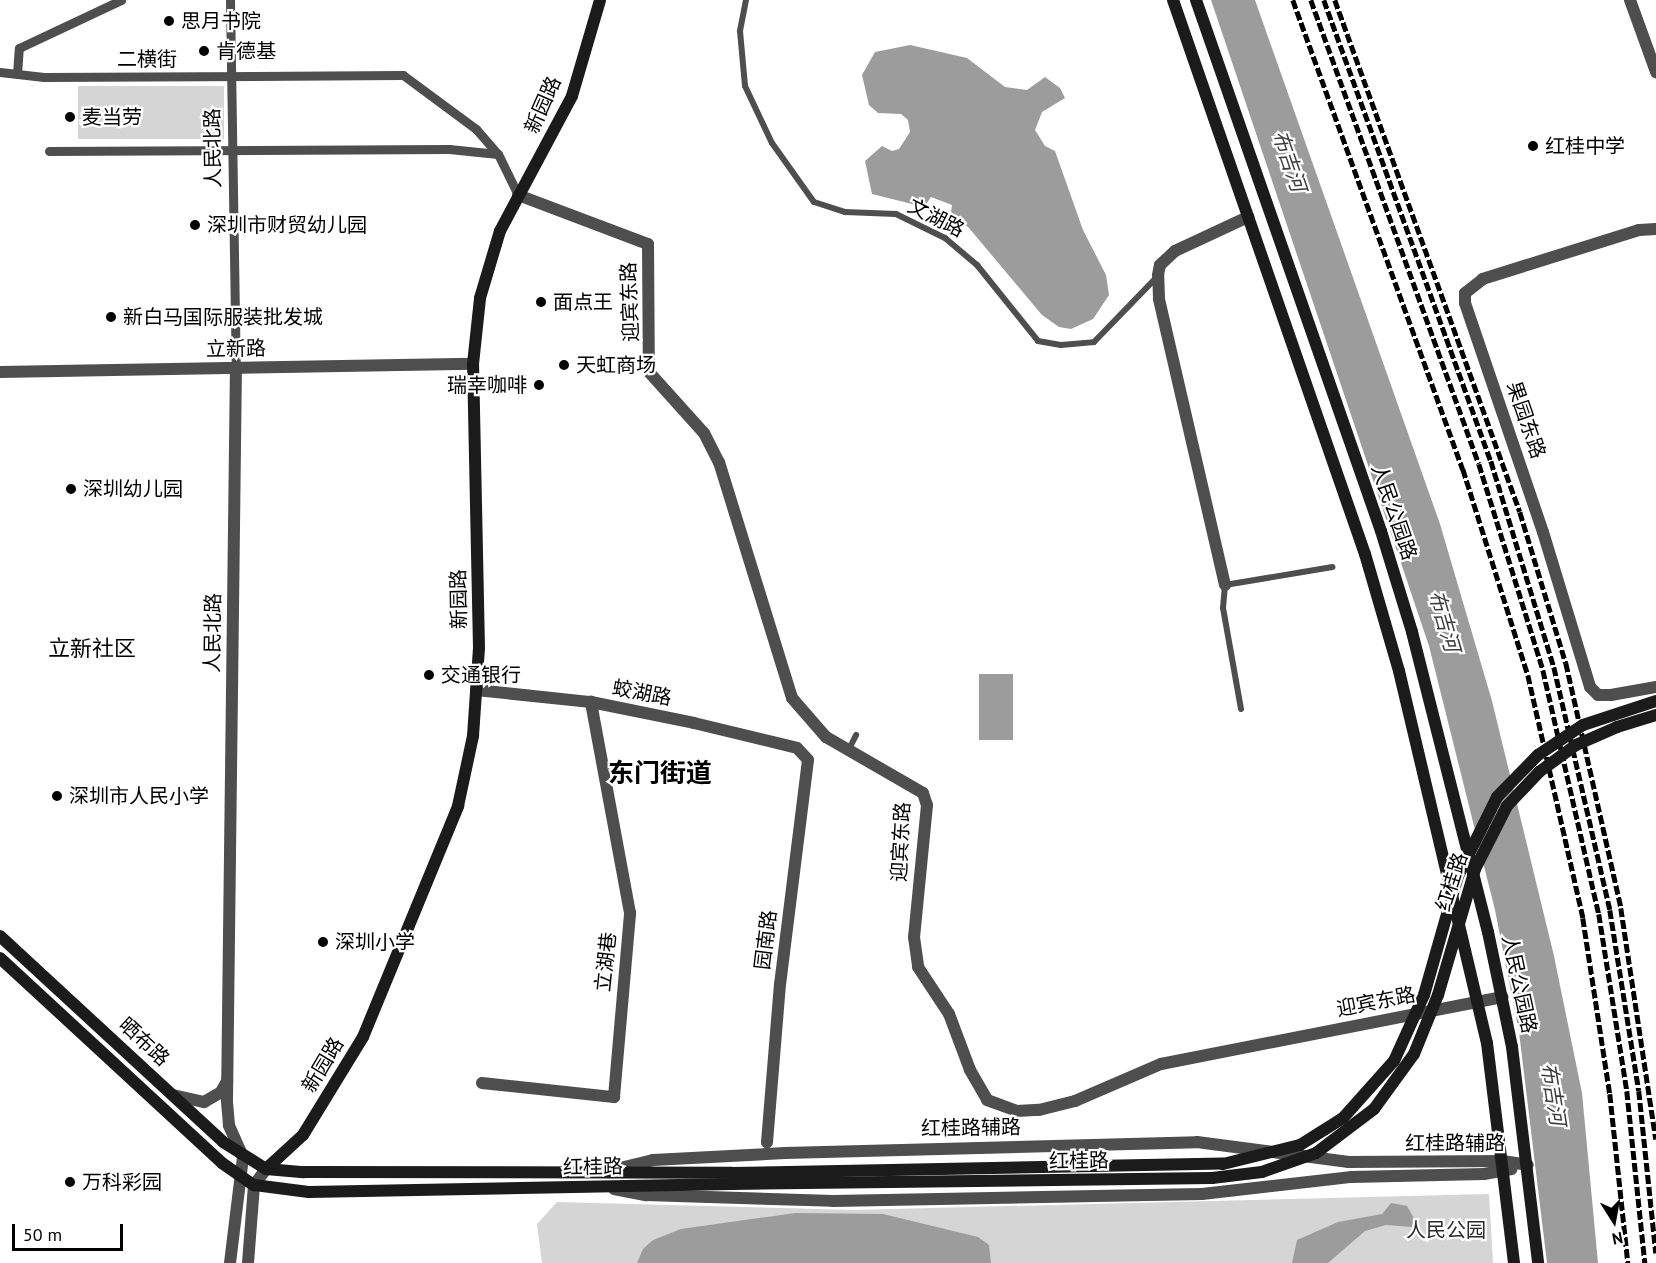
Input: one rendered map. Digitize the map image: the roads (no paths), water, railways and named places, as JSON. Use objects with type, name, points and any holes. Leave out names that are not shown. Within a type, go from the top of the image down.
[{"type":"main road","name":"新园路","points":[[266,1169],[303,1135],[363,1037],[458,806],[473,736],[479,648],[473,364],[475,331],[488,262],[518,195],[561,122],[600,0]]},
{"type":"main road","name":"人民公园路","points":[[1173,0],[1386,622],[1479,1001],[1504,1166],[1514,1263]]},
{"type":"main road","name":"人民公园路","points":[[1196,0],[1391,562],[1455,800],[1502,997],[1528,1165],[1538,1263]]},
{"type":"main road","name":"红桂路","points":[[254,1185],[302,1192],[600,1180],[1214,1164],[1246,1161],[1300,1144],[1343,1118],[1394,1061],[1424,995],[1458,876],[1497,797],[1538,755],[1583,725],[1656,701]]},
{"type":"main road","name":"红桂路","points":[[732,1178],[1212,1178],[1262,1172],[1316,1153],[1374,1109],[1414,1054],[1438,995],[1475,868],[1508,806],[1539,772],[1576,745],[1617,727],[1656,715]]},
{"type":"main road","name":"晒布路","points":[[0,936],[243,1157],[266,1169]]},
{"type":"main road","name":"晒布路","points":[[0,958],[239,1176],[254,1185]]},
{"type":"main road","name":"红桂路","points":[[266,1169],[600,1180]]},
{"type":"street","points":[[17,74],[19,48],[121,0]]},
{"type":"street","name":"人民北路","points":[[230,0],[236,368],[227,1080],[229,1125],[243,1157]]},
{"type":"street","points":[[1630,0],[1656,72]]},
{"type":"street","name":"二横街","points":[[0,72],[231,76],[403,75],[476,129],[498,154]]},
{"type":"street","points":[[49,151],[233,148],[449,149],[498,154],[518,195]]},
{"type":"street","name":"迎宾东路","points":[[518,195],[648,244],[650,372],[704,433],[719,462],[792,698],[805,718],[848,752],[923,793],[927,805],[914,937],[918,967],[949,1014],[980,1090],[1002,1108],[1017,1111],[1061,1105],[1161,1064],[1502,997]]},
{"type":"street","points":[[1225,585],[1159,298],[1158,275],[1160,265],[1175,251],[1248,217]]},
{"type":"street","name":"果园东路","points":[[1656,229],[1639,230],[1483,279],[1465,293],[1465,303],[1543,532],[1590,687],[1598,695],[1611,695],[1656,687]]},
{"type":"street","name":"立新路","points":[[0,372],[473,364]]},
{"type":"street","name":"蛟湖路","points":[[476,690],[591,702],[797,748]]},
{"type":"street","name":"立湖巷","points":[[482,1083],[614,1097],[630,913],[591,702]]},
{"type":"street","name":"园南路","points":[[767,1142],[780,984],[808,760],[797,748]]},
{"type":"street","points":[[173,1095],[204,1102],[221,1092],[227,1080]]},
{"type":"street","name":"红桂路辅路","points":[[600,1180],[653,1160],[1090,1144],[1224,1143],[1303,1158],[1373,1163],[1504,1166]]},
{"type":"street","points":[[230,1263],[243,1157]]},
{"type":"street","name":"红桂路辅路","points":[[600,1180],[646,1195],[732,1198],[833,1201],[1090,1197],[1237,1193],[1352,1177],[1528,1165]]},
{"type":"street","points":[[248,1263],[254,1185],[266,1169]]},
{"type":"lane","name":"文湖路","points":[[746,0],[740,31],[745,86],[771,143],[814,202],[845,212],[896,214],[945,238],[977,265],[1038,341],[1061,345],[1094,342],[1158,275]]},
{"type":"lane","points":[[1241,709],[1223,608],[1225,585],[1332,567]]},
{"type":"lane","points":[[848,752],[856,735]]},
{"type":"water","name":"布吉河","points":[[1211,0],[1255,0],[1440,524],[1492,701],[1554,956],[1582,1093],[1598,1263],[1547,1263],[1519,1032],[1495,910],[1429,646]]},
{"type":"water","points":[[910,45],[967,58],[1005,87],[1027,90],[1045,77],[1060,88],[1065,98],[1042,112],[1035,130],[1045,146],[1055,151],[1083,230],[1106,275],[1109,295],[1093,319],[1071,329],[1059,327],[1042,315],[969,228],[951,212],[952,205],[931,197],[924,207],[872,194],[865,161],[882,146],[892,151],[899,149],[910,132],[908,120],[901,114],[878,113],[869,105],[862,75],[875,52]]},
{"type":"water","points":[[979,674],[1013,674],[1013,740],[979,740]]},
{"type":"water","points":[[1391,1203],[1407,1206],[1415,1220],[1412,1227],[1386,1225],[1365,1231],[1328,1263],[1292,1263],[1297,1240],[1338,1222],[1382,1214]]},
{"type":"water","points":[[795,1213],[883,1214],[978,1237],[989,1245],[991,1263],[637,1263],[643,1249],[653,1240],[681,1229]]},
{"type":"railway","points":[[1293,0],[1463,469],[1528,675],[1583,918],[1610,1094],[1628,1263]]},
{"type":"railway","points":[[1311,0],[1479,464],[1543,670],[1599,914],[1627,1091],[1645,1263]]},
{"type":"railway","points":[[1324,0],[1491,461],[1554,667],[1610,910],[1639,1091],[1656,1253]]},
{"type":"railway","points":[[1335,0],[1520,512],[1566,663],[1621,908],[1656,1139]]},
{"type":"place","name":"思月书院","points":[[169,21]]},
{"type":"place","name":"肯德基","points":[[204,51]]},
{"type":"place","name":"麦当劳","points":[[70,117]]},
{"type":"place","name":"红桂中学","points":[[1533,146]]},
{"type":"place","name":"深圳市财贸幼儿园","points":[[195,225]]},
{"type":"place","name":"面点王","points":[[541,302]]},
{"type":"place","name":"新白马国际服装批发城","points":[[111,317]]},
{"type":"place","name":"天虹商场","points":[[564,365]]},
{"type":"place","name":"瑞幸咖啡","points":[[539,385]]},
{"type":"place","name":"深圳幼儿园","points":[[71,489]]},
{"type":"place","name":"交通银行","points":[[429,675]]},
{"type":"place","name":"深圳市人民小学","points":[[57,796]]},
{"type":"place","name":"深圳小学","points":[[323,942]]},
{"type":"place","name":"万科彩园","points":[[70,1182]]},
{"type":"district","name":"立新社区","points":[[92,649]]},
{"type":"district","name":"东门街道","points":[[660,773]]},
{"type":"park label","name":"人民公园","points":[[1446,1230]]}]
